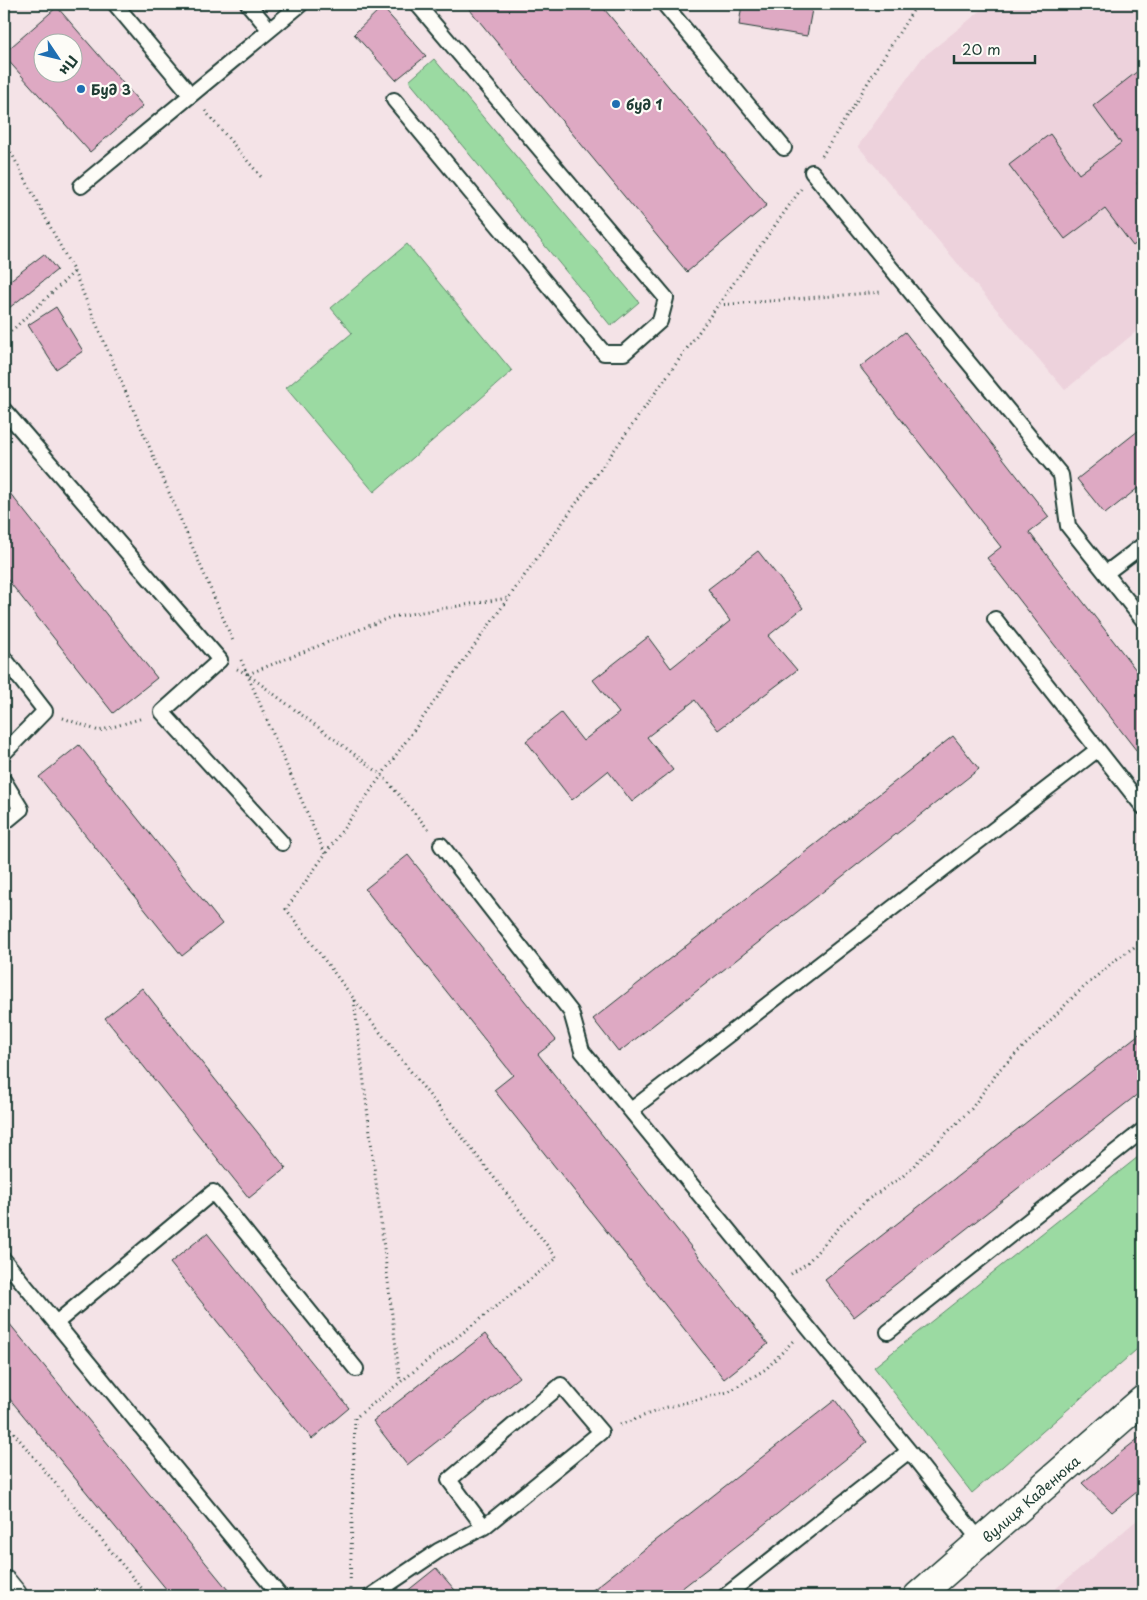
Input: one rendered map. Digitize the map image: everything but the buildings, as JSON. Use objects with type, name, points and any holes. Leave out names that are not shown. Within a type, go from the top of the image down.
[{"type":"street","name":"вулиця Каденюка","points":[[918,1596],[1143,1400]]},
{"type":"street","points":[[4,1585],[13,1596]]},
{"type":"lane","points":[[115,4],[191,95]]},
{"type":"lane","points":[[248,4],[269,29]]},
{"type":"lane","points":[[81,186],[301,4]]},
{"type":"lane","points":[[394,100],[604,353],[624,353],[660,321],[666,298],[417,4]]},
{"type":"lane","points":[[664,4],[784,148]]},
{"type":"lane","points":[[812,172],[1061,475],[1068,526],[1143,620]]},
{"type":"lane","points":[[4,410],[220,660],[162,712],[282,843]]},
{"type":"lane","points":[[1106,573],[1143,545]]},
{"type":"lane","points":[[994,619],[1143,807]]},
{"type":"lane","points":[[4,658],[45,711],[4,752]]},
{"type":"lane","points":[[631,1110],[1097,750]]},
{"type":"lane","points":[[4,782],[21,809],[4,823]]},
{"type":"lane","points":[[441,845],[571,1012],[582,1051],[808,1326],[981,1542]]},
{"type":"lane","points":[[888,1332],[1143,1130]]},
{"type":"lane","points":[[56,1323],[213,1192],[356,1369]]},
{"type":"lane","points":[[4,1260],[280,1596]]},
{"type":"lane","points":[[371,1596],[438,1551],[484,1527],[601,1432],[561,1385],[448,1480],[484,1527]]},
{"type":"lane","points":[[725,1596],[909,1451]]},
{"type":"path","points":[[350,1596],[355,1418],[557,1258],[286,909],[792,203],[917,4]]},
{"type":"path","points":[[191,95],[263,180]]},
{"type":"path","points":[[4,139],[74,272],[235,647]]},
{"type":"path","points":[[4,338],[74,272]]},
{"type":"path","points":[[719,305],[908,290]]},
{"type":"path","points":[[247,674],[391,617],[508,598]]},
{"type":"path","points":[[239,656],[325,855]]},
{"type":"path","points":[[220,660],[247,674],[382,775],[441,845]]},
{"type":"path","points":[[45,711],[98,731],[162,712]]},
{"type":"path","points":[[774,1285],[807,1263],[839,1227],[867,1200],[902,1177],[971,1108],[1000,1069],[1074,996],[1114,961],[1143,941]]},
{"type":"path","points":[[354,999],[401,1382]]},
{"type":"path","points":[[601,1432],[664,1408],[728,1392],[766,1369],[808,1326]]},
{"type":"path","points":[[4,1421],[148,1596]]},
{"type":"shaded area","points":[[989,4],[1143,4],[1143,326],[1065,390],[858,146],[922,58]]},
{"type":"shaded area","points":[[1143,1515],[1143,1596],[1047,1596]]},
{"type":"green space","points":[[434,59],[639,302],[611,326],[409,81]]},
{"type":"green space","points":[[407,244],[512,371],[374,492],[286,388],[352,333],[331,308]]},
{"type":"green space","points":[[1143,1153],[1143,1344],[972,1493],[874,1367]]},
{"type":"place","name":"Буд 3","points":[[81,89]]},
{"type":"place","name":"буд 1","points":[[616,104]]}]
